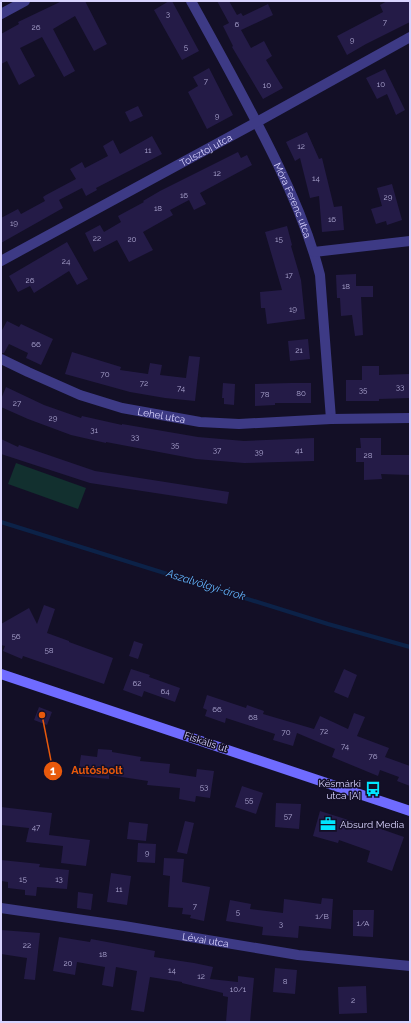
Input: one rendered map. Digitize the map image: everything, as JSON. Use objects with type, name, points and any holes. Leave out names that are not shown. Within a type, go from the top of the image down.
[{"type":"street","points":[[1,14],[25,1]]},
{"type":"street","name":"Móra Ferenc utca","points":[[191,1],[257,122],[295,201],[314,252],[320,275],[331,419]]},
{"type":"street","name":"Tolsztoj utca","points":[[1,261],[410,37]]},
{"type":"street","points":[[314,252],[410,242]]},
{"type":"street","name":"Lehel utca","points":[[1,359],[80,395],[122,408],[200,422],[239,424],[331,419],[410,418]]},
{"type":"street","name":"Fiskális út","points":[[1,674],[410,810]]},
{"type":"street","name":"Lévai utca","points":[[1,908],[124,926],[298,955],[410,966]]},
{"type":"green space","points":[[16,463],[86,488],[78,509],[8,484]]},
{"type":"building","points":[[62,1],[85,1],[107,44],[94,51],[75,16],[53,29],[75,71],[64,77],[42,37],[20,48],[35,76],[19,85],[7,61],[1,64],[1,34],[19,24],[18,22]]},
{"type":"building","points":[[169,1],[172,1],[199,51],[182,60],[154,10]]},
{"type":"building","points":[[217,1],[229,1],[237,15],[241,13],[243,16],[268,4],[273,15],[241,30],[251,48],[264,41],[272,56],[266,60],[283,88],[263,99],[232,47],[233,46],[223,26],[229,23]]},
{"type":"building","points":[[387,1],[410,1],[410,22],[347,55],[337,36],[383,12],[380,5]]},
{"type":"building","points":[[209,68],[233,115],[207,129],[188,92],[198,86],[193,77]]},
{"type":"building","points":[[385,69],[405,110],[396,115],[387,94],[377,99],[366,78]]},
{"type":"building","points":[[138,106],[143,116],[130,122],[125,112]]},
{"type":"building","points":[[307,132],[319,159],[322,158],[334,207],[342,206],[344,230],[322,232],[319,196],[310,198],[300,158],[295,161],[286,142]]},
{"type":"building","points":[[152,136],[162,154],[96,188],[97,190],[86,196],[82,188],[59,200],[63,208],[1,243],[1,218],[18,209],[21,214],[45,201],[43,197],[46,195],[76,179],[70,169],[82,162],[85,168],[108,156],[103,146],[113,140],[120,154]]},
{"type":"building","points":[[238,152],[241,158],[247,155],[252,165],[200,193],[206,204],[194,210],[189,200],[170,210],[173,215],[143,232],[153,250],[129,262],[117,240],[94,252],[85,233],[100,225],[104,232],[121,222],[118,216],[144,202],[143,201]]},
{"type":"building","points":[[392,184],[402,220],[387,225],[386,221],[376,224],[371,209],[382,206],[377,188]]},
{"type":"building","points":[[287,226],[301,280],[305,319],[267,324],[265,308],[261,308],[260,292],[282,290],[265,232]]},
{"type":"building","points":[[67,242],[88,279],[77,285],[69,271],[34,293],[30,286],[18,292],[9,276]]},
{"type":"building","points":[[356,274],[356,286],[373,286],[373,297],[361,297],[363,335],[355,336],[352,315],[341,316],[340,298],[337,298],[336,275]]},
{"type":"building","points":[[7,321],[19,327],[21,324],[53,339],[41,365],[26,358],[28,353],[9,344],[4,353],[1,353],[1,332]]},
{"type":"building","points":[[308,339],[310,359],[290,361],[288,341]]},
{"type":"building","points":[[72,352],[121,367],[120,370],[148,374],[150,363],[162,365],[160,375],[186,378],[189,356],[200,357],[195,401],[130,392],[65,374]]},
{"type":"building","points":[[362,366],[379,366],[379,375],[410,374],[410,398],[379,399],[379,401],[346,401],[346,380],[362,380]]},
{"type":"building","points":[[223,383],[235,384],[234,405],[224,404],[224,398],[222,398]]},
{"type":"building","points":[[311,383],[311,403],[275,403],[275,405],[255,406],[255,384]]},
{"type":"building","points":[[6,387],[44,405],[81,418],[82,416],[122,425],[198,437],[244,441],[314,438],[314,461],[244,463],[196,459],[106,443],[71,435],[1,407],[1,399]]},
{"type":"building","points":[[360,438],[381,438],[381,455],[410,455],[410,475],[381,474],[382,479],[364,480],[364,462],[356,462],[356,448],[361,448]]},
{"type":"building","points":[[1,439],[18,447],[19,445],[95,471],[229,492],[227,504],[90,483],[1,454]]},
{"type":"building","points":[[44,605],[55,609],[47,633],[113,658],[104,684],[23,656],[22,659],[3,651],[5,646],[1,645],[1,624],[29,608],[37,624]]},
{"type":"building","points":[[134,641],[143,644],[138,659],[129,656]]},
{"type":"building","points":[[131,669],[150,675],[149,677],[180,688],[175,702],[144,691],[142,697],[123,690]]},
{"type":"building","points":[[344,669],[357,675],[348,698],[334,692]]},
{"type":"building","points":[[207,695],[246,708],[247,705],[264,711],[263,714],[314,729],[320,716],[348,729],[354,713],[365,717],[357,736],[389,748],[385,757],[410,766],[410,786],[397,781],[399,777],[380,770],[378,776],[332,757],[335,749],[297,733],[293,746],[273,740],[275,734],[226,718],[225,723],[205,716],[207,710],[203,708]]},
{"type":"building","points":[[39,707],[52,712],[47,725],[34,720]]},
{"type":"building","points":[[98,749],[112,750],[112,752],[141,757],[140,761],[170,764],[169,773],[196,777],[197,769],[214,771],[210,798],[196,796],[195,802],[179,799],[180,788],[147,785],[148,781],[109,775],[109,779],[78,776],[81,755],[97,757]]},
{"type":"building","points":[[242,786],[263,793],[256,814],[235,807]]},
{"type":"building","points":[[276,803],[301,804],[299,829],[275,827]]},
{"type":"building","points":[[1,807],[52,813],[49,835],[90,840],[86,866],[61,863],[63,846],[26,842],[29,828],[1,825]]},
{"type":"building","points":[[320,811],[361,824],[361,822],[404,837],[392,871],[367,862],[370,851],[339,840],[338,843],[313,836]]},
{"type":"building","points":[[185,821],[194,823],[187,854],[177,852]]},
{"type":"building","points":[[129,822],[148,824],[146,841],[127,839]]},
{"type":"building","points":[[138,843],[156,844],[155,863],[137,862]]},
{"type":"building","points":[[164,858],[184,859],[182,882],[210,887],[204,921],[190,918],[191,915],[182,914],[183,908],[168,907],[170,876],[163,875]]},
{"type":"building","points":[[1,860],[40,864],[39,867],[69,870],[67,889],[37,887],[36,896],[25,895],[25,890],[8,888],[8,882],[1,881]]},
{"type":"building","points":[[111,873],[131,876],[127,905],[107,902]]},
{"type":"building","points":[[78,892],[93,894],[91,910],[77,908]]},
{"type":"building","points":[[322,898],[333,899],[331,929],[299,926],[298,938],[262,935],[263,927],[226,921],[230,900],[251,904],[250,909],[283,913],[284,899],[321,904]]},
{"type":"building","points":[[353,910],[374,910],[373,937],[353,936]]},
{"type":"building","points":[[1,930],[40,933],[35,980],[24,979],[27,958],[1,954]]},
{"type":"building","points":[[59,937],[90,942],[91,939],[155,951],[154,957],[213,967],[210,979],[238,982],[238,976],[254,978],[250,1022],[226,1022],[228,997],[223,996],[223,993],[182,982],[150,977],[144,1012],[131,1010],[137,971],[116,967],[113,987],[102,985],[105,967],[77,962],[75,975],[53,971]]},
{"type":"building","points":[[275,968],[297,970],[295,994],[273,992]]},
{"type":"building","points":[[366,986],[367,1013],[339,1014],[338,987]]},
{"type":"waterway","name":"Aszalvölgyi-árok","points":[[1,522],[328,624],[410,647]]},
{"type":"place","name":"Autósbolt","points":[[42,715]]},
{"type":"place","name":"Késmárki utca [A]","points":[[373,789]]},
{"type":"place","name":"Absurd Media","points":[[328,824]]}]
